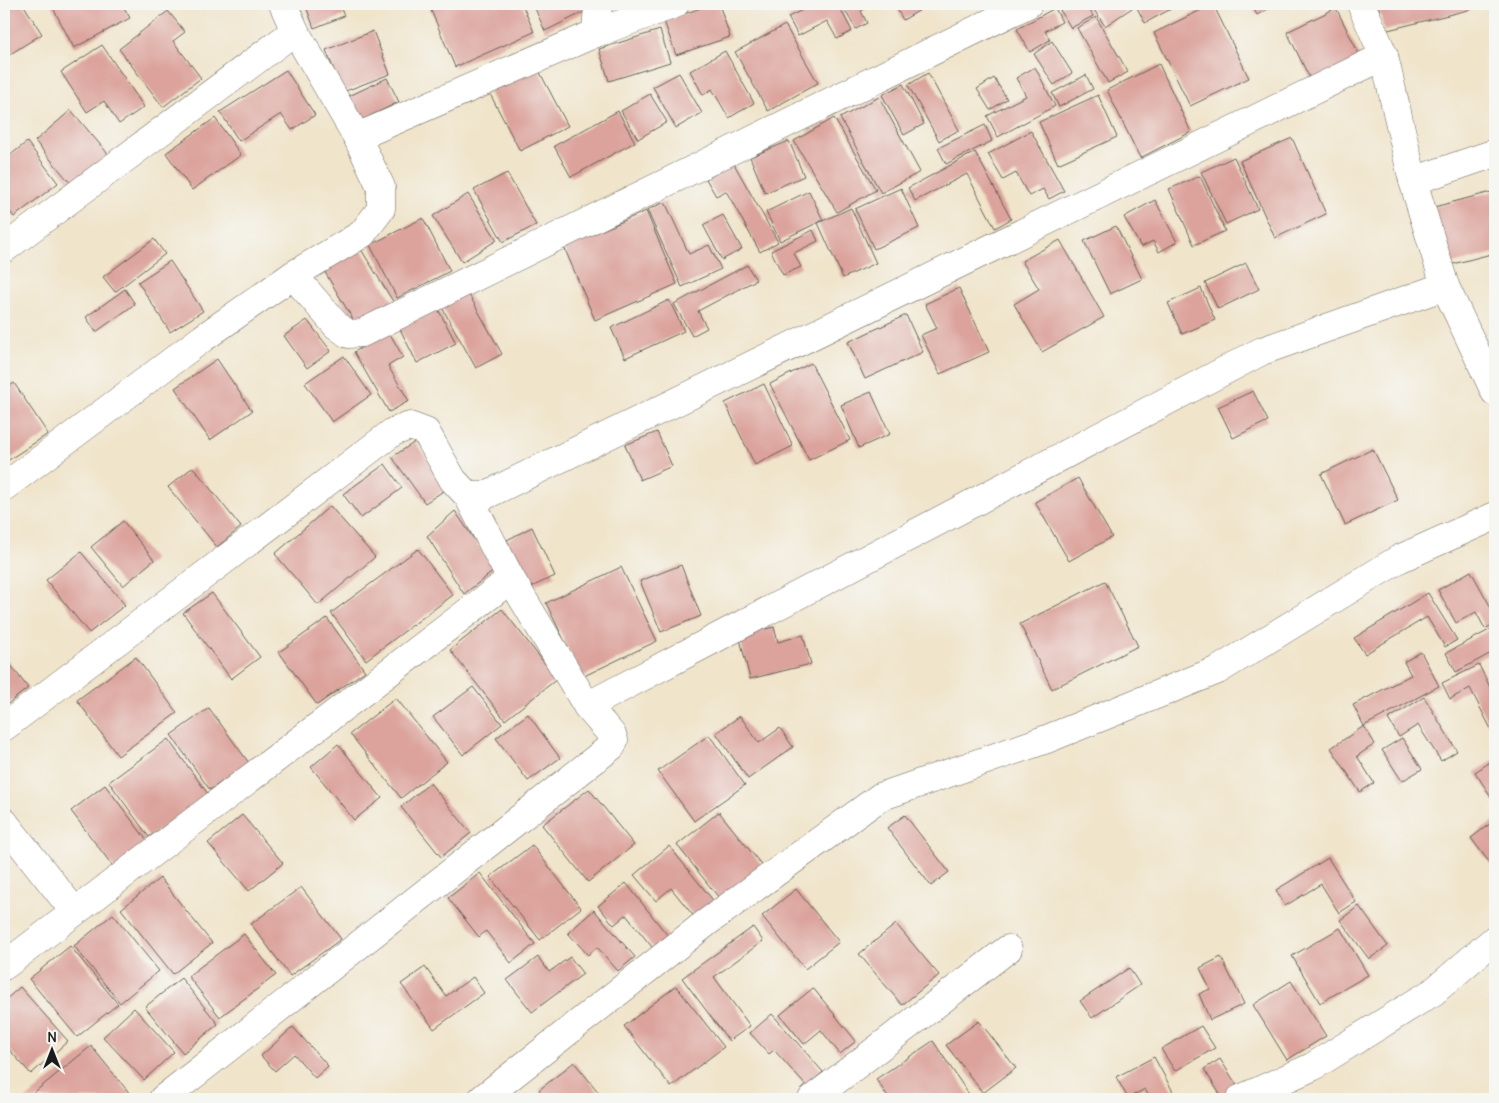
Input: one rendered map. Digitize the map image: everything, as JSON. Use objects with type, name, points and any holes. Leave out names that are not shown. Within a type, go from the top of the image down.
[{"type":"street","points":[[4,488],[203,338],[293,275],[362,234],[382,209],[381,186],[357,137],[295,31],[283,4]]},
{"type":"street","points":[[596,33],[598,4]]},
{"type":"street","points":[[357,137],[596,33],[675,4]]},
{"type":"street","points":[[293,275],[336,325],[348,334],[362,333],[1028,4]]},
{"type":"street","points":[[1360,4],[1384,56],[1414,181],[1445,286],[1495,392]]},
{"type":"street","points":[[4,249],[295,31]]},
{"type":"street","points":[[468,496],[484,496],[493,492],[1384,56]]},
{"type":"street","points":[[1414,181],[1495,154]]},
{"type":"street","points":[[587,706],[1262,351],[1445,286]]},
{"type":"street","points":[[4,727],[393,432],[410,426],[426,432],[453,480],[468,496],[511,580],[587,706],[612,735],[614,740],[612,746],[163,1099]]},
{"type":"street","points":[[482,1099],[706,923],[880,797],[1047,739],[1218,670],[1398,559],[1495,516]]},
{"type":"street","points":[[4,966],[511,580]]},
{"type":"street","points":[[4,822],[74,911]]},
{"type":"street","points":[[1240,1099],[1312,1067],[1433,992],[1495,939]]},
{"type":"street","points":[[812,1099],[1008,949]]},
{"type":"building","points":[[17,4],[23,4],[42,34],[4,58],[4,12]]},
{"type":"building","points":[[51,4],[122,4],[130,18],[74,48]]},
{"type":"building","points":[[305,4],[339,4],[344,16],[314,28]]},
{"type":"building","points":[[440,4],[522,4],[534,32],[455,67],[430,8]]},
{"type":"building","points":[[533,4],[586,4],[586,11],[545,31]]},
{"type":"building","points":[[712,4],[719,4],[730,37],[676,55],[664,21]]},
{"type":"building","points":[[815,4],[838,4],[852,31],[837,39],[827,21],[798,36],[788,17]]},
{"type":"building","points":[[841,4],[873,4],[861,11],[867,23],[856,29]]},
{"type":"building","points":[[894,4],[916,4],[920,10],[903,20]]},
{"type":"building","points":[[1066,4],[1086,4],[1093,16],[1071,28],[1059,8]]},
{"type":"building","points":[[1090,4],[1129,4],[1132,8],[1105,26]]},
{"type":"building","points":[[1135,4],[1180,4],[1145,23]]},
{"type":"building","points":[[1213,4],[1249,78],[1190,106],[1154,33]]},
{"type":"building","points":[[1251,4],[1276,4],[1257,15]]},
{"type":"building","points":[[1378,4],[1470,4],[1472,9],[1384,31]]},
{"type":"building","points":[[1055,8],[1062,22],[1045,31],[1050,40],[1030,52],[1017,29]]},
{"type":"building","points":[[1336,8],[1361,58],[1312,83],[1287,32]]},
{"type":"building","points":[[168,11],[185,32],[173,41],[201,78],[163,107],[119,49]]},
{"type":"building","points":[[1096,17],[1128,72],[1108,83],[1077,28]]},
{"type":"building","points":[[785,25],[818,83],[768,111],[735,52]]},
{"type":"building","points":[[660,30],[670,62],[609,81],[599,49]]},
{"type":"building","points":[[373,31],[390,74],[343,92],[326,50]]},
{"type":"building","points":[[1052,41],[1072,73],[1054,85],[1034,54]]},
{"type":"building","points":[[102,45],[144,107],[119,124],[104,101],[87,112],[61,72]]},
{"type":"building","points":[[725,51],[754,103],[729,118],[712,89],[703,95],[690,71]]},
{"type":"building","points":[[1159,64],[1191,132],[1140,158],[1107,90]]},
{"type":"building","points":[[537,67],[568,126],[520,151],[489,92]]},
{"type":"building","points":[[1035,67],[1055,106],[998,137],[987,116],[1026,96],[1016,78]]},
{"type":"building","points":[[286,70],[315,115],[292,130],[281,114],[239,141],[220,112]]},
{"type":"building","points":[[679,73],[702,113],[676,128],[653,87]]},
{"type":"building","points":[[928,73],[959,130],[939,141],[908,85]]},
{"type":"building","points":[[1086,75],[1093,89],[1059,107],[1052,93]]},
{"type":"building","points":[[387,78],[399,102],[357,122],[345,98]]},
{"type":"building","points":[[994,78],[1007,99],[990,110],[977,89]]},
{"type":"building","points":[[903,84],[924,124],[904,135],[882,95]]},
{"type":"building","points":[[650,94],[667,122],[638,139],[621,111]]},
{"type":"building","points":[[1098,95],[1117,137],[1058,164],[1039,122]]},
{"type":"building","points":[[879,97],[920,172],[881,193],[840,118]]},
{"type":"building","points":[[71,110],[108,154],[71,184],[35,141]]},
{"type":"building","points":[[618,111],[635,142],[571,177],[554,146]]},
{"type":"building","points":[[215,118],[241,155],[192,190],[166,153]]},
{"type":"building","points":[[834,118],[876,190],[837,212],[794,141]]},
{"type":"building","points":[[985,125],[992,141],[946,164],[938,148]]},
{"type":"building","points":[[1031,131],[1064,191],[1049,199],[1043,189],[1029,196],[1016,173],[1003,180],[988,154]]},
{"type":"building","points":[[1292,138],[1326,214],[1275,238],[1240,161]]},
{"type":"building","points":[[789,141],[804,176],[765,193],[750,157]]},
{"type":"building","points":[[27,142],[58,183],[14,217],[4,204],[4,160]]},
{"type":"building","points":[[975,152],[1011,219],[995,228],[967,174],[915,201],[908,188]]},
{"type":"building","points":[[1234,157],[1258,209],[1226,224],[1201,172]]},
{"type":"building","points":[[734,164],[778,242],[760,252],[726,191],[716,196],[706,179]]},
{"type":"building","points":[[507,173],[536,225],[503,242],[474,190]]},
{"type":"building","points":[[1200,176],[1225,231],[1194,245],[1169,189]]},
{"type":"building","points":[[901,188],[919,228],[874,249],[855,209]]},
{"type":"building","points":[[809,191],[823,220],[780,241],[766,212]]},
{"type":"building","points":[[1495,191],[1495,253],[1449,265],[1434,207]]},
{"type":"building","points":[[468,194],[497,240],[462,262],[433,216]]},
{"type":"building","points":[[1155,200],[1177,242],[1159,252],[1153,241],[1141,247],[1124,217]]},
{"type":"building","points":[[665,202],[689,254],[709,245],[721,269],[682,287],[647,210]]},
{"type":"building","points":[[851,208],[876,263],[843,278],[818,223]]},
{"type":"building","points":[[646,211],[677,284],[595,320],[564,247]]},
{"type":"building","points":[[723,215],[742,249],[722,260],[703,225]]},
{"type":"building","points":[[423,218],[450,271],[397,298],[370,245]]},
{"type":"building","points":[[1116,226],[1142,279],[1110,294],[1084,241]]},
{"type":"building","points":[[813,230],[818,241],[794,253],[801,267],[783,275],[771,251]]},
{"type":"building","points":[[154,239],[165,254],[115,292],[103,277]]},
{"type":"building","points":[[1060,240],[1104,317],[1042,352],[1014,304],[1039,289],[1022,261]]},
{"type":"building","points":[[359,246],[394,303],[357,326],[323,269]]},
{"type":"building","points":[[170,261],[203,311],[170,332],[138,282]]},
{"type":"building","points":[[1246,263],[1259,289],[1218,309],[1205,283]]},
{"type":"building","points":[[747,265],[756,280],[698,311],[707,328],[692,336],[674,304]]},
{"type":"building","points":[[959,288],[989,352],[940,374],[921,335],[937,328],[925,304]]},
{"type":"building","points":[[1201,288],[1215,320],[1182,334],[1168,303]]},
{"type":"building","points":[[125,289],[135,304],[96,332],[86,317]]},
{"type":"building","points":[[466,289],[502,354],[476,368],[440,304]]},
{"type":"building","points":[[669,300],[684,331],[625,358],[611,328]]},
{"type":"building","points":[[438,309],[456,343],[417,363],[400,329]]},
{"type":"building","points":[[906,315],[923,352],[865,379],[848,342]]},
{"type":"building","points":[[307,320],[331,351],[307,368],[284,336]]},
{"type":"building","points":[[389,332],[403,357],[388,366],[409,401],[389,412],[354,352]]},
{"type":"building","points":[[344,356],[371,395],[332,422],[305,383]]},
{"type":"building","points":[[217,359],[252,411],[210,440],[175,388]]},
{"type":"building","points":[[811,363],[850,440],[809,460],[770,384]]},
{"type":"building","points":[[14,383],[48,434],[4,463],[4,390]]},
{"type":"building","points":[[764,384],[793,446],[755,465],[725,403]]},
{"type":"building","points":[[1253,391],[1268,421],[1233,438],[1218,407]]},
{"type":"building","points":[[871,392],[890,434],[859,448],[841,405]]},
{"type":"building","points":[[657,432],[672,466],[640,480],[625,445]]},
{"type":"building","points":[[415,442],[448,488],[425,503],[392,457]]},
{"type":"building","points":[[1373,449],[1398,500],[1345,525],[1321,474]]},
{"type":"building","points":[[385,464],[402,488],[361,518],[343,494]]},
{"type":"building","points":[[193,467],[241,527],[217,547],[168,487]]},
{"type":"building","points":[[1078,478],[1112,537],[1069,561],[1035,502]]},
{"type":"building","points":[[330,506],[375,557],[318,605],[275,554]]},
{"type":"building","points":[[455,511],[495,570],[464,594],[427,536]]},
{"type":"building","points":[[123,521],[154,560],[123,586],[91,547]]},
{"type":"building","points":[[532,527],[555,576],[529,588],[507,540]]},
{"type":"building","points":[[418,549],[453,595],[366,660],[331,613]]},
{"type":"building","points":[[81,552],[125,605],[89,633],[46,580]]},
{"type":"building","points":[[681,565],[701,616],[661,632],[640,581]]},
{"type":"building","points":[[621,567],[657,641],[582,677],[546,603]]},
{"type":"building","points":[[1471,571],[1495,615],[1495,623],[1485,629],[1476,612],[1456,623],[1438,590]]},
{"type":"building","points":[[1105,581],[1138,646],[1052,689],[1020,624]]},
{"type":"building","points":[[212,593],[260,657],[231,679],[183,613]]},
{"type":"building","points":[[1428,593],[1457,640],[1445,647],[1427,617],[1365,654],[1354,638]]},
{"type":"building","points":[[502,609],[557,679],[505,720],[450,650]]},
{"type":"building","points":[[327,618],[365,671],[317,705],[279,652]]},
{"type":"building","points":[[774,627],[778,642],[803,635],[811,664],[750,679],[739,635]]},
{"type":"building","points":[[1495,627],[1495,651],[1456,672],[1446,653]]},
{"type":"building","points":[[1421,652],[1439,686],[1364,726],[1353,705],[1411,675],[1404,662]]},
{"type":"building","points":[[4,656],[28,688],[4,707]]},
{"type":"building","points":[[136,657],[177,713],[118,756],[77,700]]},
{"type":"building","points":[[1479,665],[1495,697],[1495,732],[1493,733],[1470,688],[1450,699],[1442,683]]},
{"type":"building","points":[[473,687],[502,724],[463,755],[433,717]]},
{"type":"building","points":[[1424,697],[1457,751],[1441,761],[1418,725],[1399,737],[1388,719]]},
{"type":"building","points":[[396,698],[447,762],[401,798],[350,734]]},
{"type":"building","points":[[209,708],[249,763],[210,790],[171,735]]},
{"type":"building","points":[[528,714],[560,758],[528,781],[496,738]]},
{"type":"building","points":[[740,716],[759,743],[780,728],[793,747],[748,779],[716,733]]},
{"type":"building","points":[[1364,726],[1375,744],[1357,756],[1374,783],[1360,792],[1331,748]]},
{"type":"building","points":[[709,735],[745,785],[694,821],[658,771]]},
{"type":"building","points":[[1402,738],[1422,769],[1402,781],[1382,750]]},
{"type":"building","points":[[168,739],[208,794],[149,837],[109,782]]},
{"type":"building","points":[[338,744],[382,798],[354,820],[311,767]]},
{"type":"building","points":[[1495,759],[1495,803],[1475,772]]},
{"type":"building","points":[[430,783],[471,833],[441,857],[401,807]]},
{"type":"building","points":[[105,785],[149,843],[115,869],[71,811]]},
{"type":"building","points":[[589,789],[634,845],[588,882],[542,825]]},
{"type":"building","points":[[719,812],[765,869],[723,903],[677,845]]},
{"type":"building","points":[[242,815],[283,863],[249,891],[208,843]]},
{"type":"building","points":[[905,815],[949,872],[931,886],[887,828]]},
{"type":"building","points":[[1495,820],[1495,870],[1471,838]]},
{"type":"building","points":[[532,845],[581,908],[540,940],[490,877]]},
{"type":"building","points":[[669,846],[716,904],[696,919],[671,888],[656,901],[634,875]]},
{"type":"building","points":[[1328,858],[1356,902],[1339,913],[1321,884],[1285,906],[1276,890]]},
{"type":"building","points":[[480,873],[535,944],[511,963],[486,931],[479,937],[448,898]]},
{"type":"building","points":[[160,878],[212,943],[173,974],[121,909]]},
{"type":"building","points":[[626,883],[672,941],[657,953],[626,915],[614,925],[598,906]]},
{"type":"building","points":[[301,887],[341,939],[290,976],[251,924]]},
{"type":"building","points":[[796,889],[839,942],[805,969],[762,916]]},
{"type":"building","points":[[1359,906],[1388,946],[1369,959],[1340,920]]},
{"type":"building","points":[[594,910],[635,957],[618,971],[597,947],[588,955],[568,933]]},
{"type":"building","points":[[113,914],[159,971],[120,1003],[74,946]]},
{"type":"building","points":[[896,924],[939,975],[902,1005],[859,954]]},
{"type":"building","points":[[753,927],[763,941],[714,977],[750,1026],[729,1041],[682,978]]},
{"type":"building","points":[[1340,928],[1368,975],[1320,1003],[1292,956]]},
{"type":"building","points":[[244,934],[276,975],[220,1017],[188,976]]},
{"type":"building","points":[[70,946],[118,1004],[77,1037],[29,979]]},
{"type":"building","points":[[538,957],[549,972],[570,957],[583,974],[532,1012],[507,980]]},
{"type":"building","points":[[1221,957],[1244,1004],[1210,1020],[1199,994],[1210,989],[1200,968]]},
{"type":"building","points":[[425,967],[446,996],[473,977],[484,993],[434,1029],[401,984]]},
{"type":"building","points":[[1129,968],[1140,985],[1092,1018],[1080,1001]]},
{"type":"building","points":[[181,978],[218,1024],[183,1053],[145,1007]]},
{"type":"building","points":[[1291,981],[1326,1036],[1287,1060],[1253,1005]]},
{"type":"building","points":[[676,986],[724,1047],[671,1087],[624,1026]]},
{"type":"building","points":[[20,987],[68,1041],[31,1074],[4,1044],[4,1001]]},
{"type":"building","points":[[813,988],[856,1041],[840,1054],[821,1030],[804,1044],[780,1015]]},
{"type":"building","points":[[134,1008],[174,1052],[144,1080],[103,1037]]},
{"type":"building","points":[[772,1014],[823,1072],[807,1087],[774,1050],[769,1054],[750,1033]]},
{"type":"building","points":[[979,1021],[1016,1068],[983,1093],[946,1045]]},
{"type":"building","points":[[1201,1026],[1215,1048],[1175,1071],[1161,1049]]},
{"type":"building","points":[[293,1027],[328,1066],[315,1078],[294,1054],[275,1071],[261,1056]]},
{"type":"building","points":[[933,1041],[972,1099],[889,1099],[876,1079]]},
{"type":"building","points":[[91,1046],[131,1095],[125,1099],[26,1099]]},
{"type":"building","points":[[1154,1057],[1177,1099],[1150,1099],[1145,1089],[1128,1098],[1116,1077]]},
{"type":"building","points":[[1220,1059],[1240,1090],[1225,1099],[1223,1099],[1204,1069]]},
{"type":"building","points":[[574,1062],[604,1099],[546,1099],[539,1090]]}]
